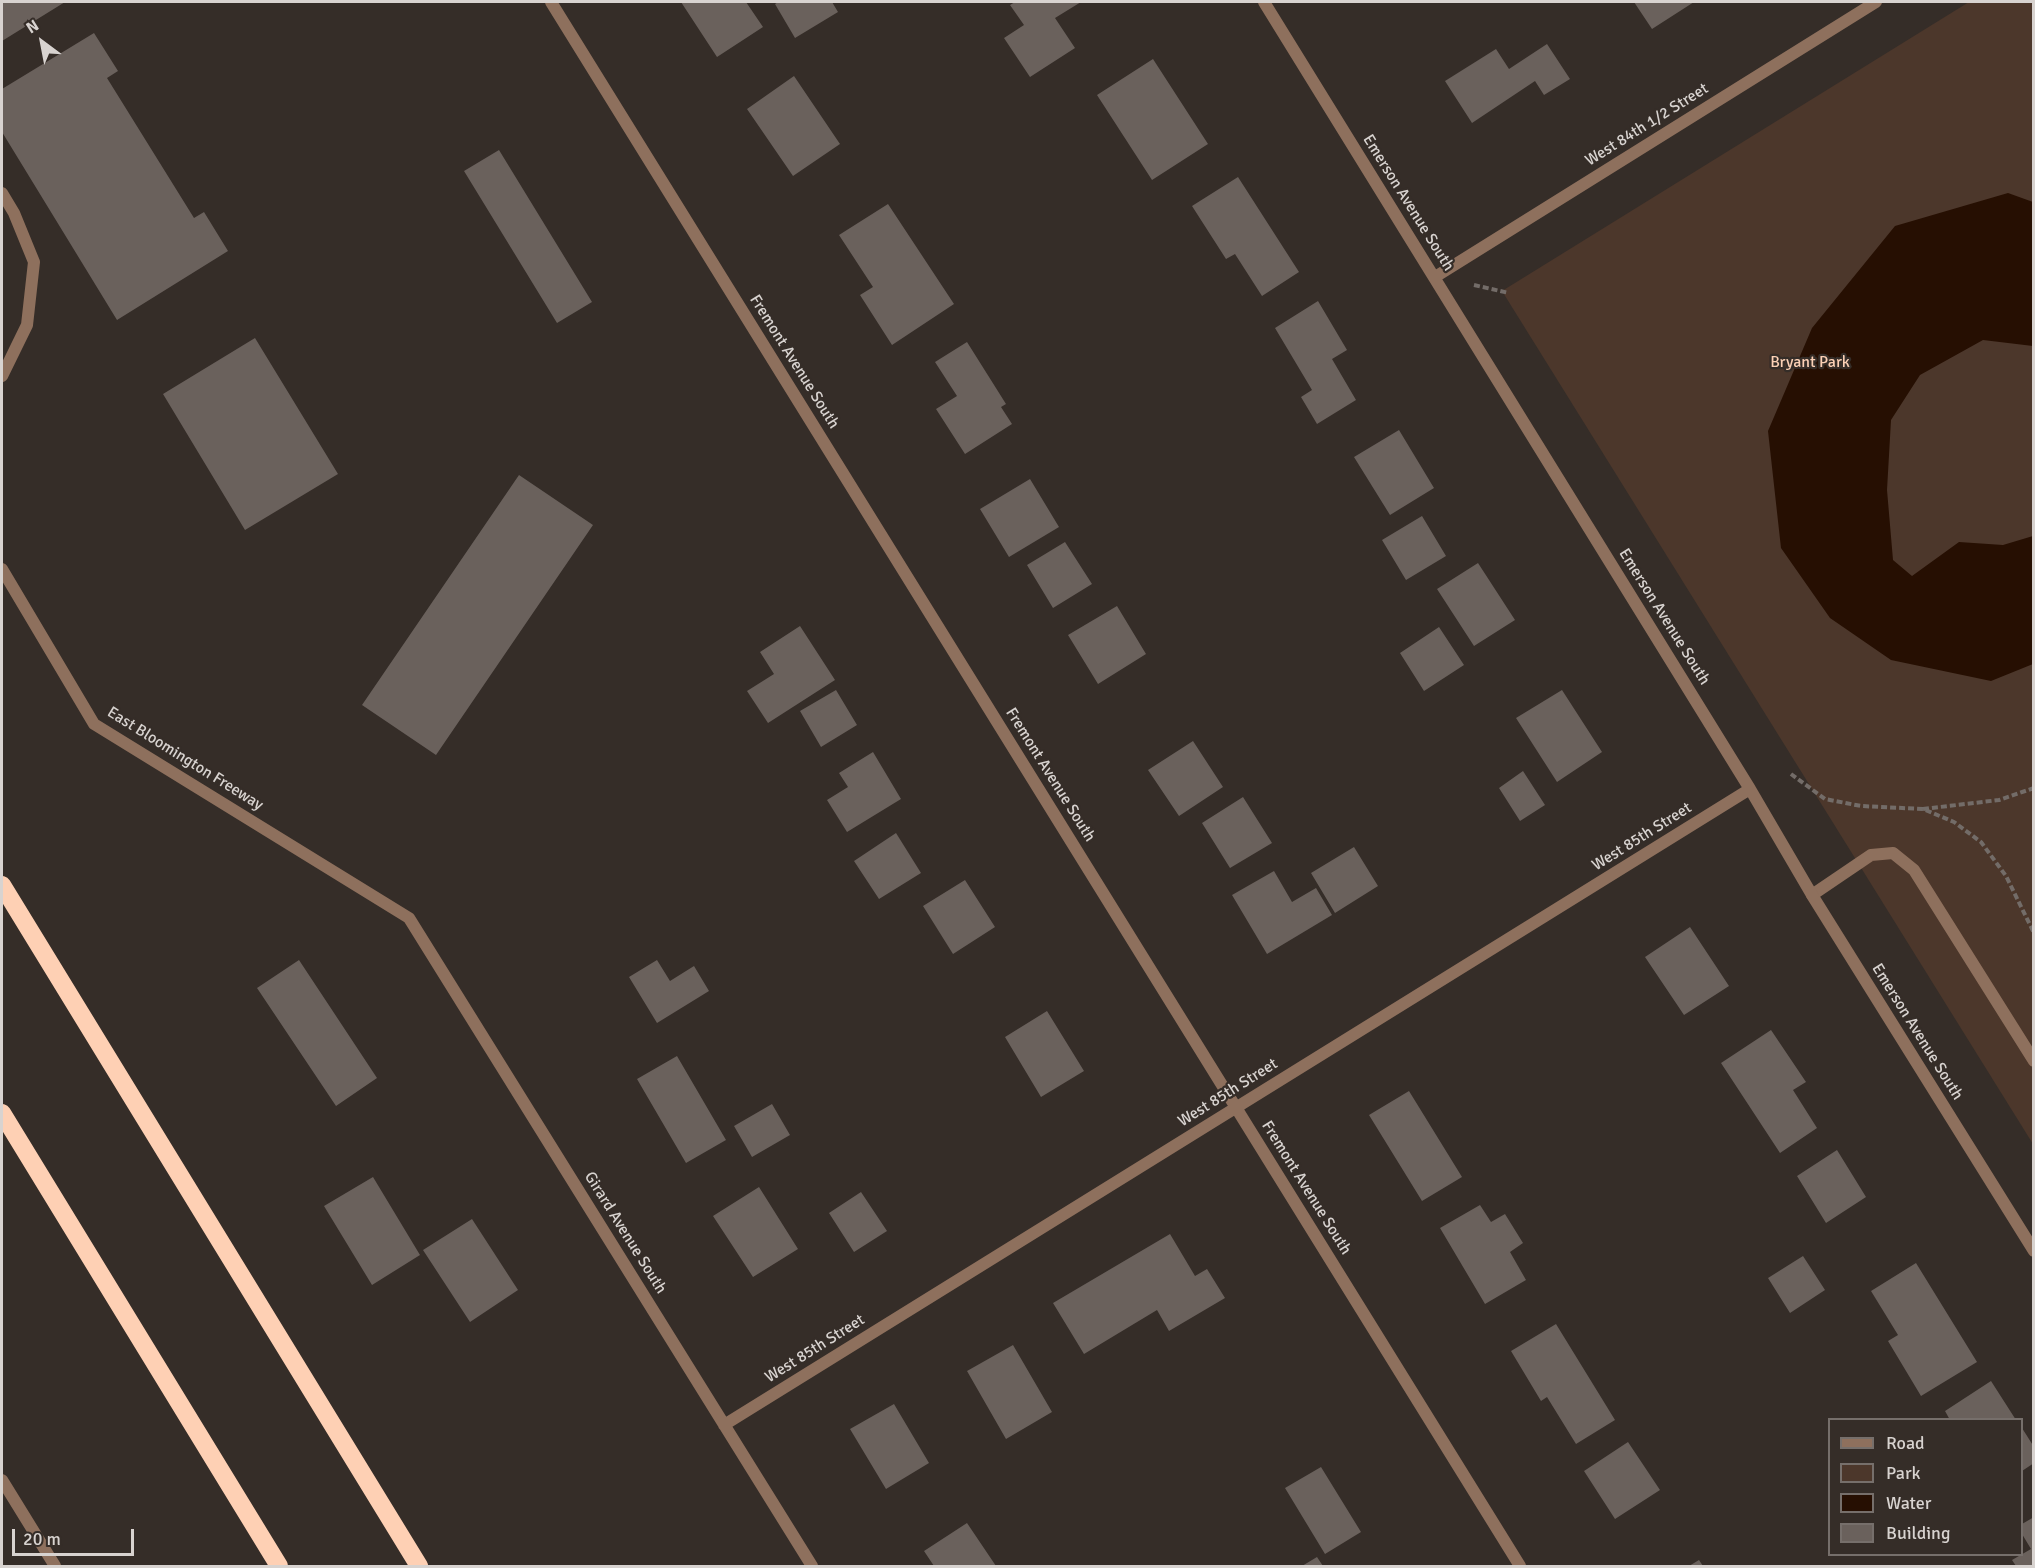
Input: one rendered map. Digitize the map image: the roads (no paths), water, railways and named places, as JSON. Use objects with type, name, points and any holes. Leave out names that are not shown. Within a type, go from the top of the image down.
[{"type":"highway","points":[[2,885],[419,1566]]},
{"type":"highway","points":[[2,1113],[279,1566]]},
{"type":"street","name":"Fremont Avenue South","points":[[551,2],[1520,1566]]},
{"type":"street","name":"Emerson Avenue South","points":[[1264,2],[1750,789],[1812,895],[2034,1251]]},
{"type":"street","name":"West 84th 1/2 Street","points":[[1435,277],[1876,2]]},
{"type":"street","points":[[2,193],[14,213],[34,262],[27,325],[2,376]]},
{"type":"street","name":"East Bloomington Freeway","points":[[2,569],[94,724],[409,918]]},
{"type":"street","name":"West 85th Street","points":[[724,1425],[1750,789]]},
{"type":"street","points":[[1812,895],[1871,855],[1893,853],[1914,870],[2034,1061]]},
{"type":"street","name":"Girard Avenue South","points":[[409,918],[812,1566]]},
{"type":"street","points":[[2,1480],[56,1566]]},
{"type":"water","points":[[2008,193],[2033,202],[2033,346],[1983,340],[1920,375],[1891,420],[1887,490],[1893,560],[1912,576],[1959,542],[2003,545],[2033,536],[2033,664],[1991,681],[1891,660],[1830,618],[1781,548],[1768,431],[1812,328],[1895,226]]},
{"type":"park label","name":"Bryant Park","points":[[1810,363]]}]
